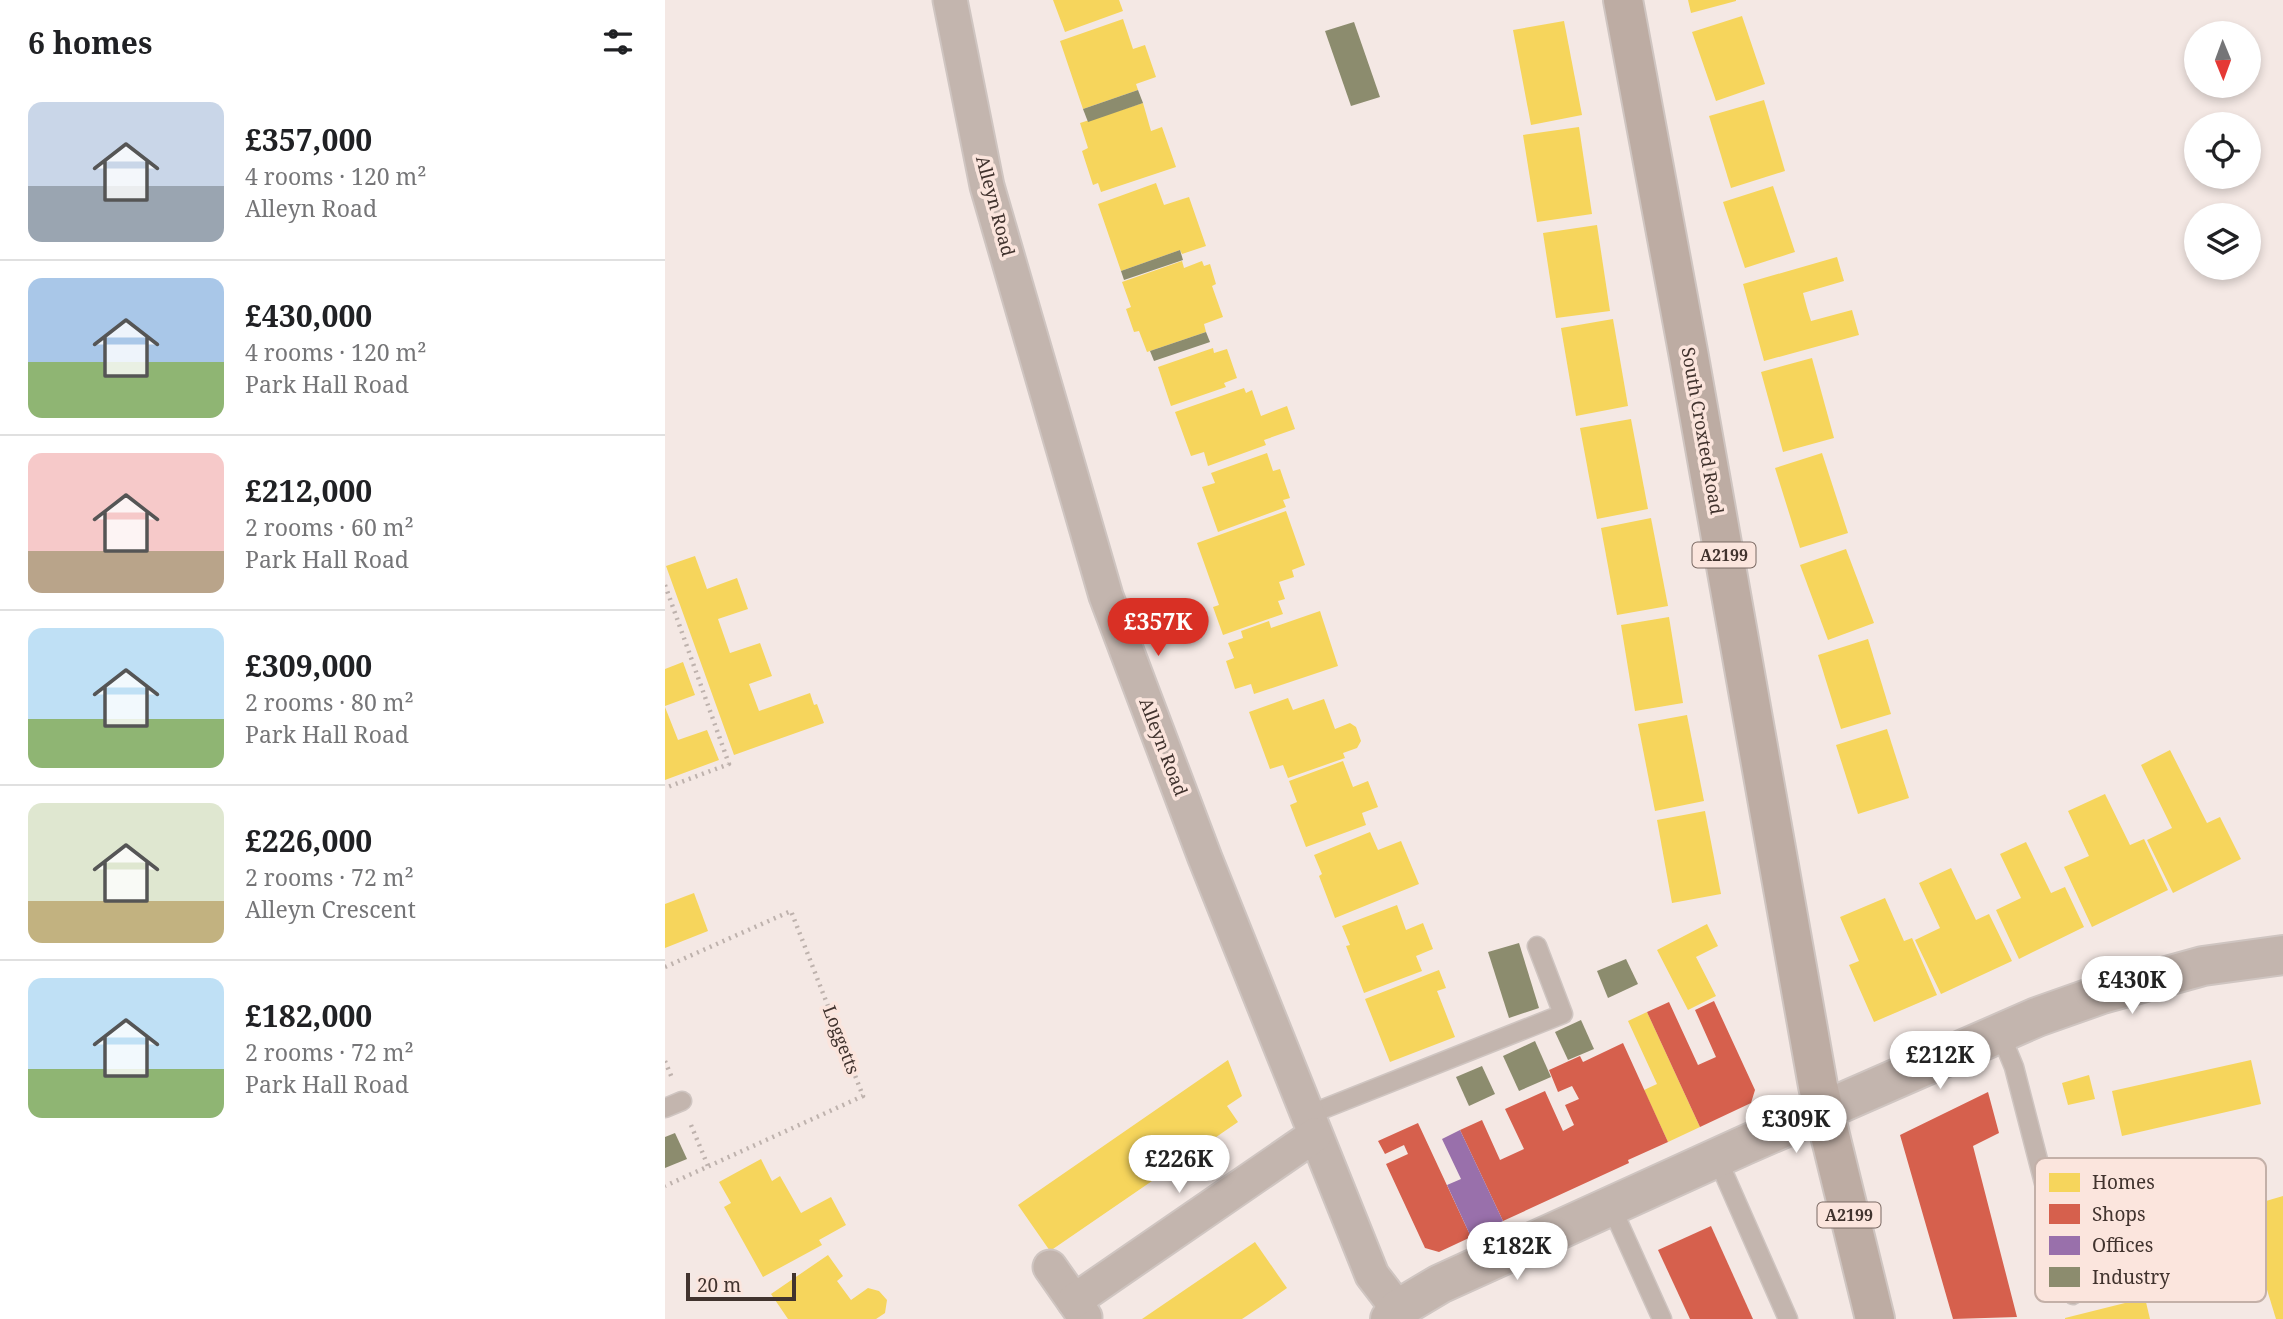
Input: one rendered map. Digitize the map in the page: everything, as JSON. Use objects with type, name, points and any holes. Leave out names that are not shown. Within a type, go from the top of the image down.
[{"type":"main road","name":"South Croxted Road","points":[[1623,0],[1692,371],[1823,1111]]},
{"type":"main road","name":"A2199","points":[[1823,1111],[1875,1319]]},
{"type":"street","name":"Alleyn Road","points":[[950,0],[987,186],[1106,596],[1205,858],[1372,1275],[1394,1314]]},
{"type":"street","points":[[1394,1314],[1440,1284],[2037,1017],[2102,994],[2203,966],[2283,955]]},
{"type":"street","points":[[1050,1267],[1080,1310],[1312,1125]]},
{"type":"lane","points":[[1312,1125],[1563,1014],[1537,946]]},
{"type":"lane","points":[[2000,1033],[2014,1067],[2038,1158]]},
{"type":"lane","points":[[1717,1158],[1788,1319]]},
{"type":"lane","points":[[1611,1206],[1662,1319]]},
{"type":"path","points":[[665,585],[729,764],[665,788]]},
{"type":"path","name":"Loggetts","points":[[665,967],[791,911],[863,1096],[665,1186]]},
{"type":"building: Homes","points":[[1053,0],[1119,0],[1123,11],[1065,32]]},
{"type":"building: Homes","points":[[1688,0],[1736,0],[1736,1],[1691,13]]},
{"type":"building: Homes","points":[[1742,16],[1765,84],[1716,101],[1692,32]]},
{"type":"building: Homes","points":[[1123,19],[1133,49],[1145,45],[1156,77],[1136,84],[1138,90],[1083,109],[1060,41]]},
{"type":"building: Homes","points":[[1564,21],[1582,115],[1531,125],[1513,30]]},
{"type":"building: Homes","points":[[1764,100],[1785,171],[1731,188],[1709,116]]},
{"type":"building: Homes","points":[[1143,103],[1151,131],[1162,127],[1176,167],[1101,192],[1098,183],[1093,185],[1082,151],[1088,148],[1080,123]]},
{"type":"building: Homes","points":[[1579,127],[1592,214],[1537,222],[1523,135]]},
{"type":"building: Homes","points":[[1156,183],[1164,205],[1189,197],[1206,246],[1182,254],[1180,250],[1121,271],[1098,204]]},
{"type":"building: Homes","points":[[1773,186],[1795,252],[1745,268],[1723,202]]},
{"type":"building: Homes","points":[[1597,225],[1610,311],[1556,318],[1543,233]]},
{"type":"building: Homes","points":[[1837,257],[1844,281],[1803,293],[1807,308],[1811,321],[1852,310],[1859,335],[1764,361],[1743,284]]},
{"type":"building: Homes","points":[[1182,261],[1184,268],[1202,261],[1204,266],[1210,264],[1216,284],[1212,286],[1223,317],[1204,324],[1206,332],[1147,352],[1139,331],[1134,332],[1126,309],[1131,307],[1122,282]]},
{"type":"building: Homes","points":[[1613,319],[1628,406],[1576,416],[1561,328]]},
{"type":"building: Homes","points":[[1213,348],[1214,353],[1227,349],[1237,378],[1224,383],[1226,387],[1171,406],[1158,367]]},
{"type":"building: Homes","points":[[1812,358],[1834,438],[1783,452],[1761,372]]},
{"type":"building: Homes","points":[[1244,388],[1246,393],[1252,390],[1261,416],[1287,406],[1295,429],[1264,440],[1266,445],[1208,466],[1204,452],[1191,456],[1175,412]]},
{"type":"building: Homes","points":[[1631,419],[1648,509],[1597,519],[1580,428]]},
{"type":"building: Homes","points":[[1267,453],[1273,471],[1280,469],[1290,498],[1283,500],[1286,507],[1218,532],[1202,487],[1215,483],[1211,473]]},
{"type":"building: Homes","points":[[1822,453],[1848,533],[1800,548],[1775,468]]},
{"type":"building: Homes","points":[[1286,511],[1305,565],[1292,570],[1294,577],[1279,582],[1285,599],[1278,601],[1283,614],[1223,635],[1213,607],[1219,605],[1197,543]]},
{"type":"building: Homes","points":[[1651,518],[1668,606],[1617,615],[1601,528]]},
{"type":"building: Homes","points":[[1846,549],[1874,623],[1828,640],[1800,565]]},
{"type":"building: Homes","points":[[695,556],[707,589],[737,578],[748,609],[718,619],[730,653],[760,643],[772,676],[749,684],[759,711],[810,693],[824,723],[734,755],[666,566]]},
{"type":"building: Homes","points":[[1320,611],[1338,666],[1254,694],[1251,684],[1235,689],[1226,661],[1234,658],[1228,643],[1243,638],[1241,631],[1269,621],[1271,628]]},
{"type":"building: Homes","points":[[1669,617],[1683,703],[1635,711],[1621,625]]},
{"type":"building: Homes","points":[[1868,639],[1891,714],[1841,729],[1818,655]]},
{"type":"building: Homes","points":[[683,662],[695,695],[665,706],[665,669]]},
{"type":"building: Homes","points":[[1288,698],[1293,710],[1324,699],[1335,729],[1350,723],[1356,727],[1361,741],[1357,748],[1343,753],[1345,758],[1288,778],[1283,765],[1270,769],[1249,712]]},
{"type":"building: Homes","points":[[665,707],[678,740],[707,730],[719,760],[665,780]]},
{"type":"building: Homes","points":[[1687,715],[1704,801],[1655,811],[1638,724]]},
{"type":"building: Homes","points":[[1887,729],[1909,798],[1858,814],[1836,745]]},
{"type":"building: Homes","points":[[2170,750],[2207,823],[2220,817],[2241,859],[2173,893],[2147,840],[2172,828],[2141,765]]},
{"type":"building: Homes","points":[[1343,761],[1353,787],[1368,781],[1378,807],[1362,813],[1366,825],[1306,847],[1290,805],[1297,802],[1289,781]]},
{"type":"building: Homes","points":[[2105,794],[2130,845],[2144,839],[2168,890],[2092,927],[2064,867],[2089,856],[2068,811]]},
{"type":"building: Homes","points":[[1705,811],[1721,894],[1672,903],[1657,820]]},
{"type":"building: Homes","points":[[1370,832],[1378,850],[1401,841],[1419,884],[1335,918],[1314,855]]},
{"type":"building: Homes","points":[[2026,842],[2051,893],[2065,887],[2084,927],[2019,959],[1996,910],[2021,898],[2000,854]]},
{"type":"building: Homes","points":[[1951,868],[1976,920],[1989,914],[2012,961],[1941,994],[1915,940],[1940,928],[1919,883]]},
{"type":"building: Homes","points":[[694,893],[708,931],[665,948],[665,904]]},
{"type":"building: Homes","points":[[1885,898],[1904,941],[1912,938],[1937,995],[1874,1022],[1849,965],[1859,961],[1840,917]]},
{"type":"building: Homes","points":[[1397,905],[1406,930],[1423,923],[1433,949],[1416,956],[1422,971],[1364,993],[1346,946],[1350,945],[1342,926]]},
{"type":"building: Homes","points":[[1707,924],[1718,946],[1696,957],[1716,996],[1688,1010],[1657,950]]},
{"type":"building: Homes","points":[[1439,970],[1446,988],[1437,991],[1455,1037],[1390,1062],[1365,999]]},
{"type":"building: Homes","points":[[1647,1012],[1700,1127],[1668,1142],[1644,1090],[1657,1084],[1628,1021]]},
{"type":"building: Homes","points":[[1228,1060],[1242,1096],[1227,1106],[1238,1122],[1050,1251],[1018,1205]]},
{"type":"building: Homes","points":[[2251,1060],[2261,1104],[2122,1136],[2112,1091]]},
{"type":"building: Homes","points":[[2089,1075],[2095,1099],[2068,1105],[2062,1083]]},
{"type":"building: Homes","points":[[761,1159],[772,1181],[780,1176],[801,1213],[831,1197],[846,1225],[819,1240],[822,1245],[763,1277],[724,1207],[731,1203],[719,1182]]},
{"type":"building: Homes","points":[[2283,1196],[2283,1319],[2276,1319],[2266,1286],[2266,1201]]},
{"type":"building: Homes","points":[[1255,1242],[1287,1288],[1263,1305],[1242,1319],[1142,1319]]},
{"type":"building: Homes","points":[[828,1255],[843,1276],[837,1281],[851,1300],[868,1288],[879,1291],[887,1300],[885,1313],[876,1319],[788,1319],[771,1294]]},
{"type":"building: Homes","points":[[2129,1302],[2146,1302],[2150,1319],[2065,1319]]},
{"type":"building: Shops","points":[[1714,1001],[1755,1090],[1751,1103],[1700,1127],[1647,1012],[1669,1002],[1698,1065],[1716,1057],[1695,1010]]},
{"type":"building: Shops","points":[[1623,1043],[1668,1142],[1503,1221],[1460,1130],[1482,1120],[1500,1160],[1524,1149],[1505,1109],[1545,1091],[1563,1131],[1574,1125],[1565,1105],[1579,1099],[1572,1086],[1558,1092],[1549,1070],[1580,1056],[1583,1062]]},
{"type":"building: Shops","points":[[1988,1092],[1999,1133],[1973,1146],[2017,1317],[1953,1319],[1900,1135]]},
{"type":"building: Shops","points":[[1418,1123],[1471,1237],[1439,1252],[1425,1248],[1386,1164],[1408,1154],[1404,1145],[1385,1154],[1378,1141]]},
{"type":"building: Shops","points":[[1711,1226],[1753,1319],[1690,1319],[1658,1250]]},
{"type":"building: Offices","points":[[1460,1130],[1503,1221],[1471,1237],[1447,1185],[1461,1179],[1442,1139]]},
{"type":"building: Industry","points":[[1354,22],[1380,97],[1351,106],[1325,31]]},
{"type":"building: Industry","points":[[1138,90],[1143,103],[1088,122],[1083,109]]},
{"type":"building: Industry","points":[[1180,250],[1183,260],[1124,280],[1121,271]]},
{"type":"building: Industry","points":[[1206,332],[1210,342],[1154,361],[1150,351]]},
{"type":"building: Industry","points":[[1519,943],[1539,1008],[1509,1018],[1488,952]]},
{"type":"building: Industry","points":[[1626,959],[1638,984],[1608,998],[1597,971]]},
{"type":"building: Industry","points":[[1581,1020],[1594,1049],[1568,1060],[1555,1032]]},
{"type":"building: Industry","points":[[1535,1041],[1551,1077],[1519,1091],[1503,1056]]},
{"type":"building: Industry","points":[[1482,1066],[1495,1094],[1469,1106],[1456,1077]]},
{"type":"building: Industry","points":[[675,1133],[687,1159],[665,1168],[665,1137]]}]
